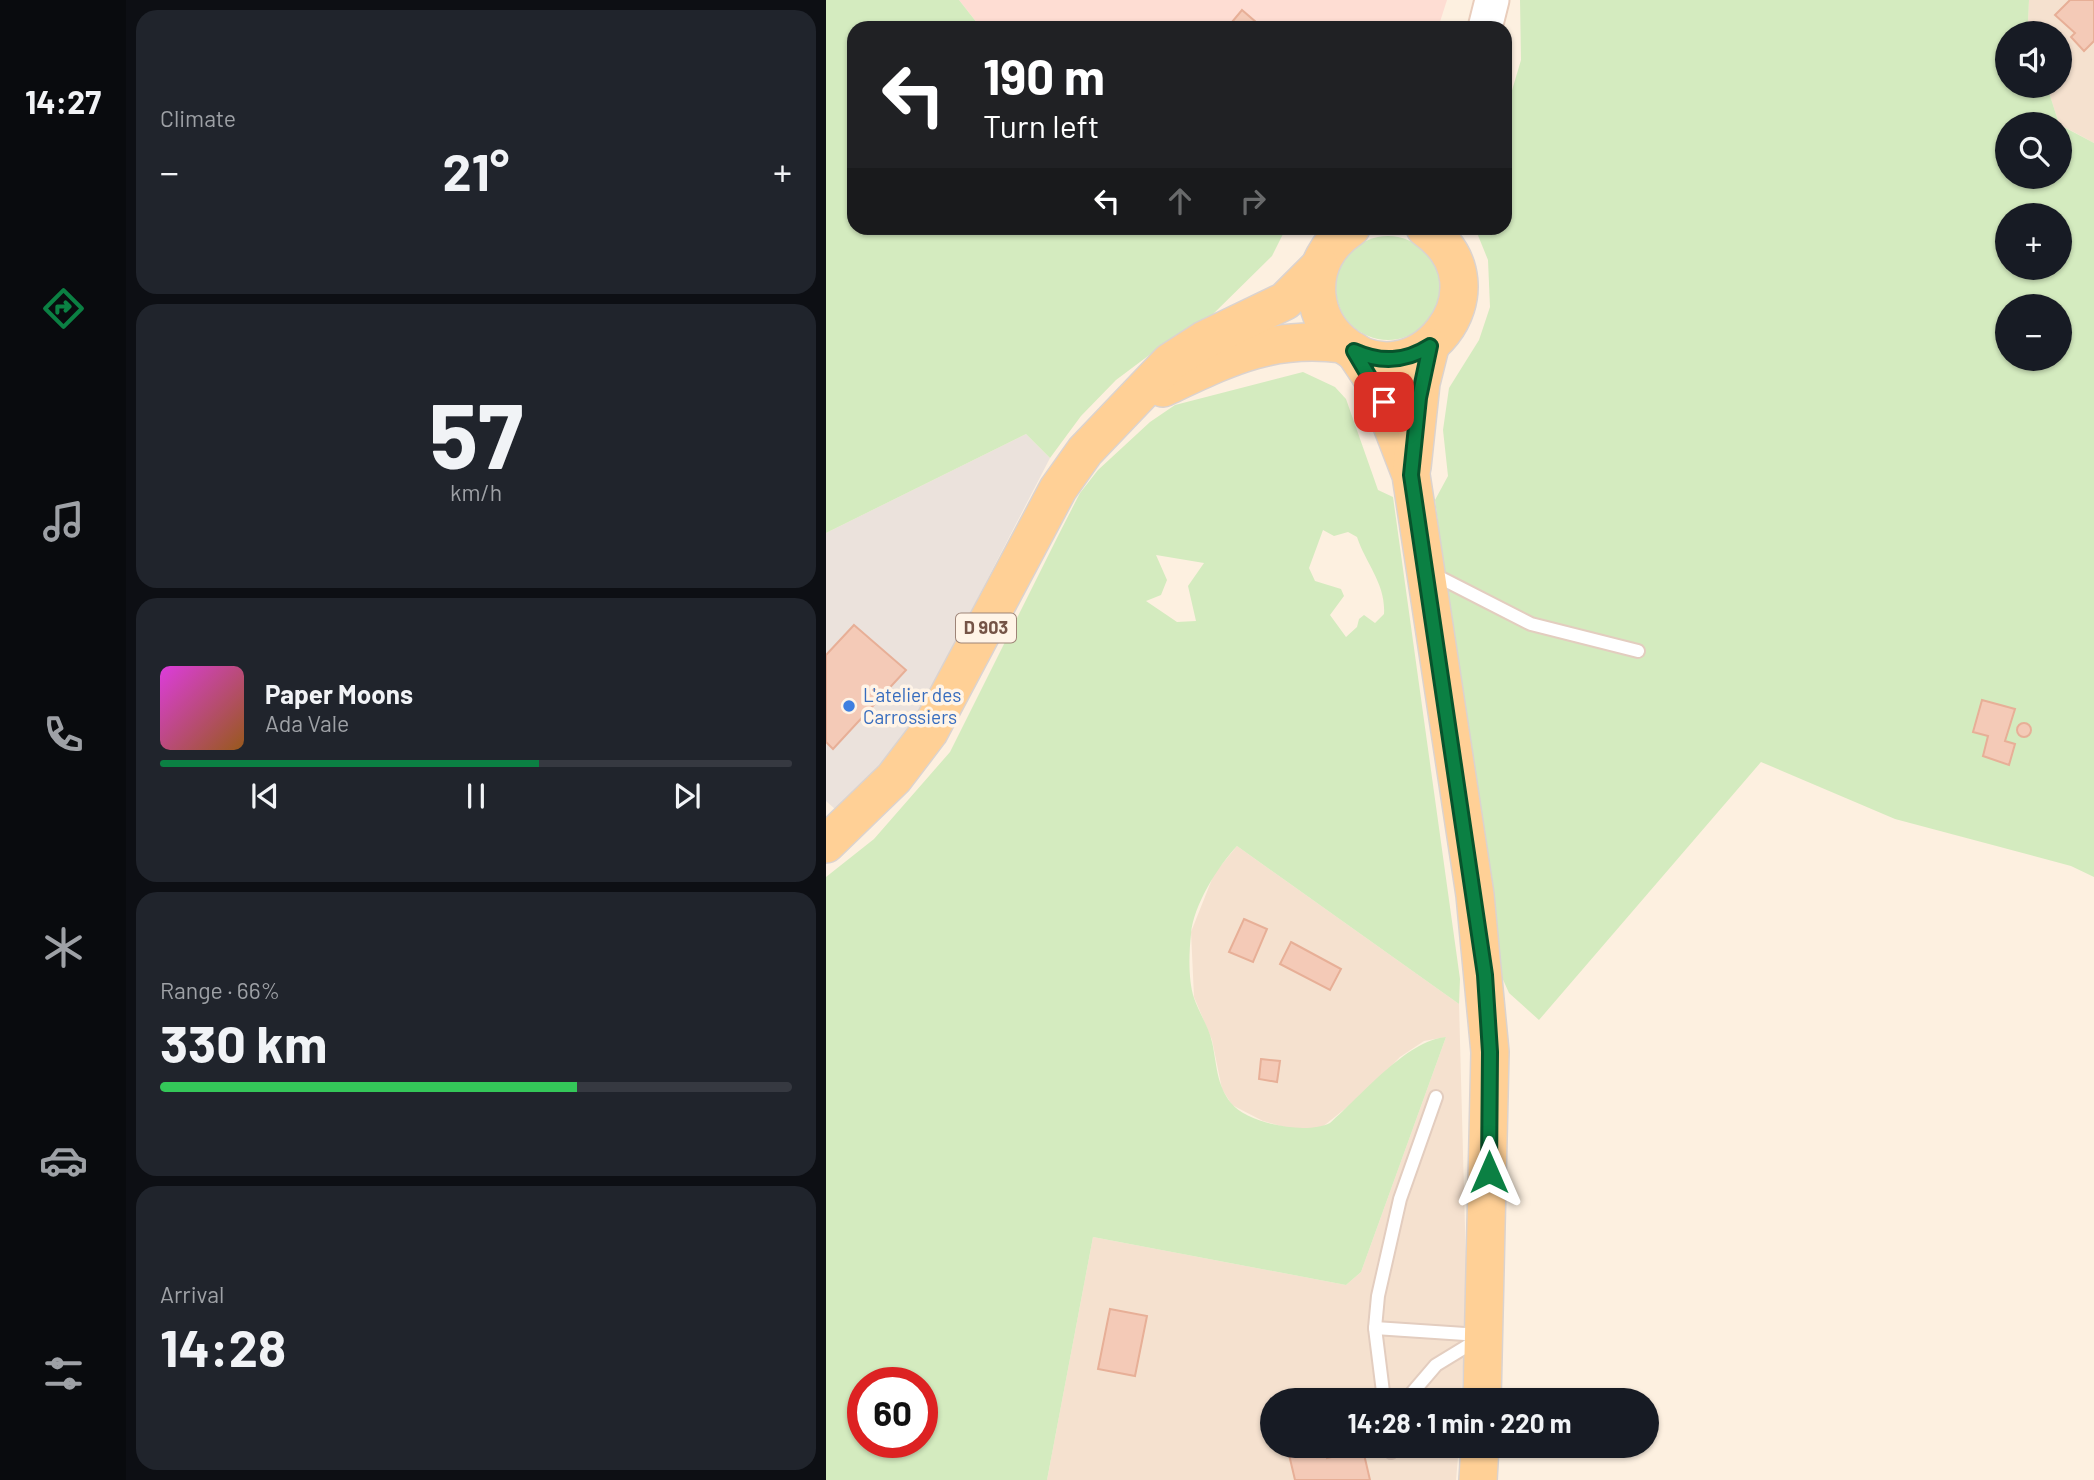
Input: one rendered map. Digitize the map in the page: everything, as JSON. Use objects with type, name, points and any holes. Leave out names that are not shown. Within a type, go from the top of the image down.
[{"type":"main road","points":[[1487,21],[1492,0]]},
{"type":"main road","points":[[1342,235],[1334,242],[1320,266],[1317,280],[1319,308],[1332,334],[1348,347],[1376,384],[1411,475],[1485,975],[1490,1052],[1482,1388]]},
{"type":"main road","points":[[1348,347],[1393,360],[1406,358],[1430,346],[1446,331],[1459,299],[1456,266],[1439,235]]},
{"type":"main road","name":"D 903","points":[[826,844],[894,778],[929,732],[1058,489],[1085,451],[1170,362],[1187,350],[1276,307],[1320,266]]},
{"type":"main road","name":"D 903","points":[[1134,402],[1216,364],[1278,343],[1302,340],[1348,347]]},
{"type":"main road","points":[[1411,475],[1419,398],[1430,346]]},
{"type":"main road","points":[[1478,1480],[1479,1458]]},
{"type":"lane","points":[[1425,570],[1531,624],[1637,652]]},
{"type":"lane","points":[[1382,1388],[1375,1328],[1378,1296],[1400,1199],[1436,1097]]},
{"type":"lane","points":[[1375,1328],[1484,1336]]},
{"type":"lane","points":[[1416,1388],[1436,1365],[1484,1336]]},
{"type":"shaded area","points":[[959,0],[1447,0],[1440,21],[976,21]]},
{"type":"shaded area","points":[[2029,0],[2094,0],[2094,143],[2072,131],[2072,112],[2055,112],[2051,98],[2072,98],[2072,21],[2028,21]]},
{"type":"shaded area","points":[[1026,434],[1050,458],[918,714],[890,754],[836,810],[826,801],[826,533]]},
{"type":"shaded area","points":[[1237,846],[1459,1004],[1467,1303],[1462,1388],[1260,1388],[1260,1458],[1458,1458],[1456,1480],[1047,1480],[1093,1237],[1346,1285],[1361,1272],[1446,1037],[1424,1041],[1400,1057],[1366,1092],[1321,1128],[1288,1128],[1263,1121],[1232,1105],[1222,1089],[1212,1040],[1194,997],[1191,932],[1214,874]]},
{"type":"green space","points":[[826,0],[959,0],[976,21],[847,21],[847,235],[1282,235],[1272,256],[1206,321],[1156,350],[1116,380],[1081,416],[1050,458],[1026,434],[826,533]]},
{"type":"green space","points":[[1520,0],[2029,0],[2028,21],[1995,21],[1995,98],[2051,98],[2055,112],[1995,112],[1995,189],[2072,189],[2072,131],[2094,143],[2094,877],[2071,866],[1895,819],[1761,762],[1539,1020],[1509,993],[1496,964],[1435,500],[1448,476],[1443,430],[1449,388],[1479,340],[1490,307],[1488,260],[1478,235],[1512,235],[1512,90],[1521,60]]},
{"type":"green space","points":[[1388,236],[1408,240],[1425,251],[1436,268],[1440,288],[1436,308],[1425,325],[1408,336],[1388,340],[1368,336],[1351,325],[1340,308],[1336,288],[1340,268],[1351,251],[1368,240]]},
{"type":"green space","points":[[1303,372],[1335,387],[1346,399],[1378,490],[1393,497],[1460,979],[1459,1004],[1237,846],[1222,864],[1201,899],[1193,923],[1189,958],[1194,998],[1211,1036],[1220,1081],[1231,1103],[1250,1117],[1263,1122],[1307,1128],[1330,1123],[1400,1058],[1431,1040],[1446,1037],[1361,1272],[1346,1285],[1093,1237],[1047,1480],[826,1480],[826,877],[874,839],[950,752],[1080,493],[1098,470],[1150,422],[1175,405]],"holes":[[[1323,530],[1334,536],[1348,532],[1357,537],[1379,584],[1384,603],[1384,614],[1375,623],[1364,615],[1359,619],[1357,627],[1346,637],[1330,615],[1344,596],[1341,589],[1315,581],[1309,568]],[[1156,555],[1204,563],[1188,586],[1196,621],[1177,622],[1146,601],[1161,595],[1167,580]]]},
{"type":"building","points":[[2070,0],[2094,0],[2094,41],[2084,51],[2072,38],[2075,33],[2072,30],[2072,21],[2062,21],[2055,15]]},
{"type":"building","points":[[1242,10],[1255,21],[1233,21]]},
{"type":"building","name":"L'atelier des Carrossiers","points":[[854,625],[906,670],[833,749],[826,742],[826,655]]},
{"type":"building","points":[[1982,700],[2015,709],[2005,741],[2015,744],[2009,765],[1983,756],[1988,736],[1973,732]]},
{"type":"building","points":[[2024,723],[2029,725],[2029,735],[2024,737],[2019,735],[2017,730],[2019,725]]},
{"type":"building","points":[[1244,919],[1267,929],[1253,962],[1229,952]]},
{"type":"building","points":[[1291,942],[1341,969],[1330,990],[1280,964]]},
{"type":"building","points":[[1261,1059],[1280,1061],[1277,1082],[1259,1079]]},
{"type":"building","points":[[1110,1309],[1147,1316],[1135,1376],[1098,1369]]},
{"type":"building","points":[[1290,1458],[1365,1458],[1370,1480],[1295,1480]]},
{"type":"place","name":"L'atelier des Carrossiers","points":[[849,706]]},
{"type":"route","points":[[1384,402],[1366,367],[1354,351],[1379,359],[1393,360],[1406,358],[1430,346],[1421,383],[1411,475],[1485,975],[1490,1052],[1489,1172]]}]
